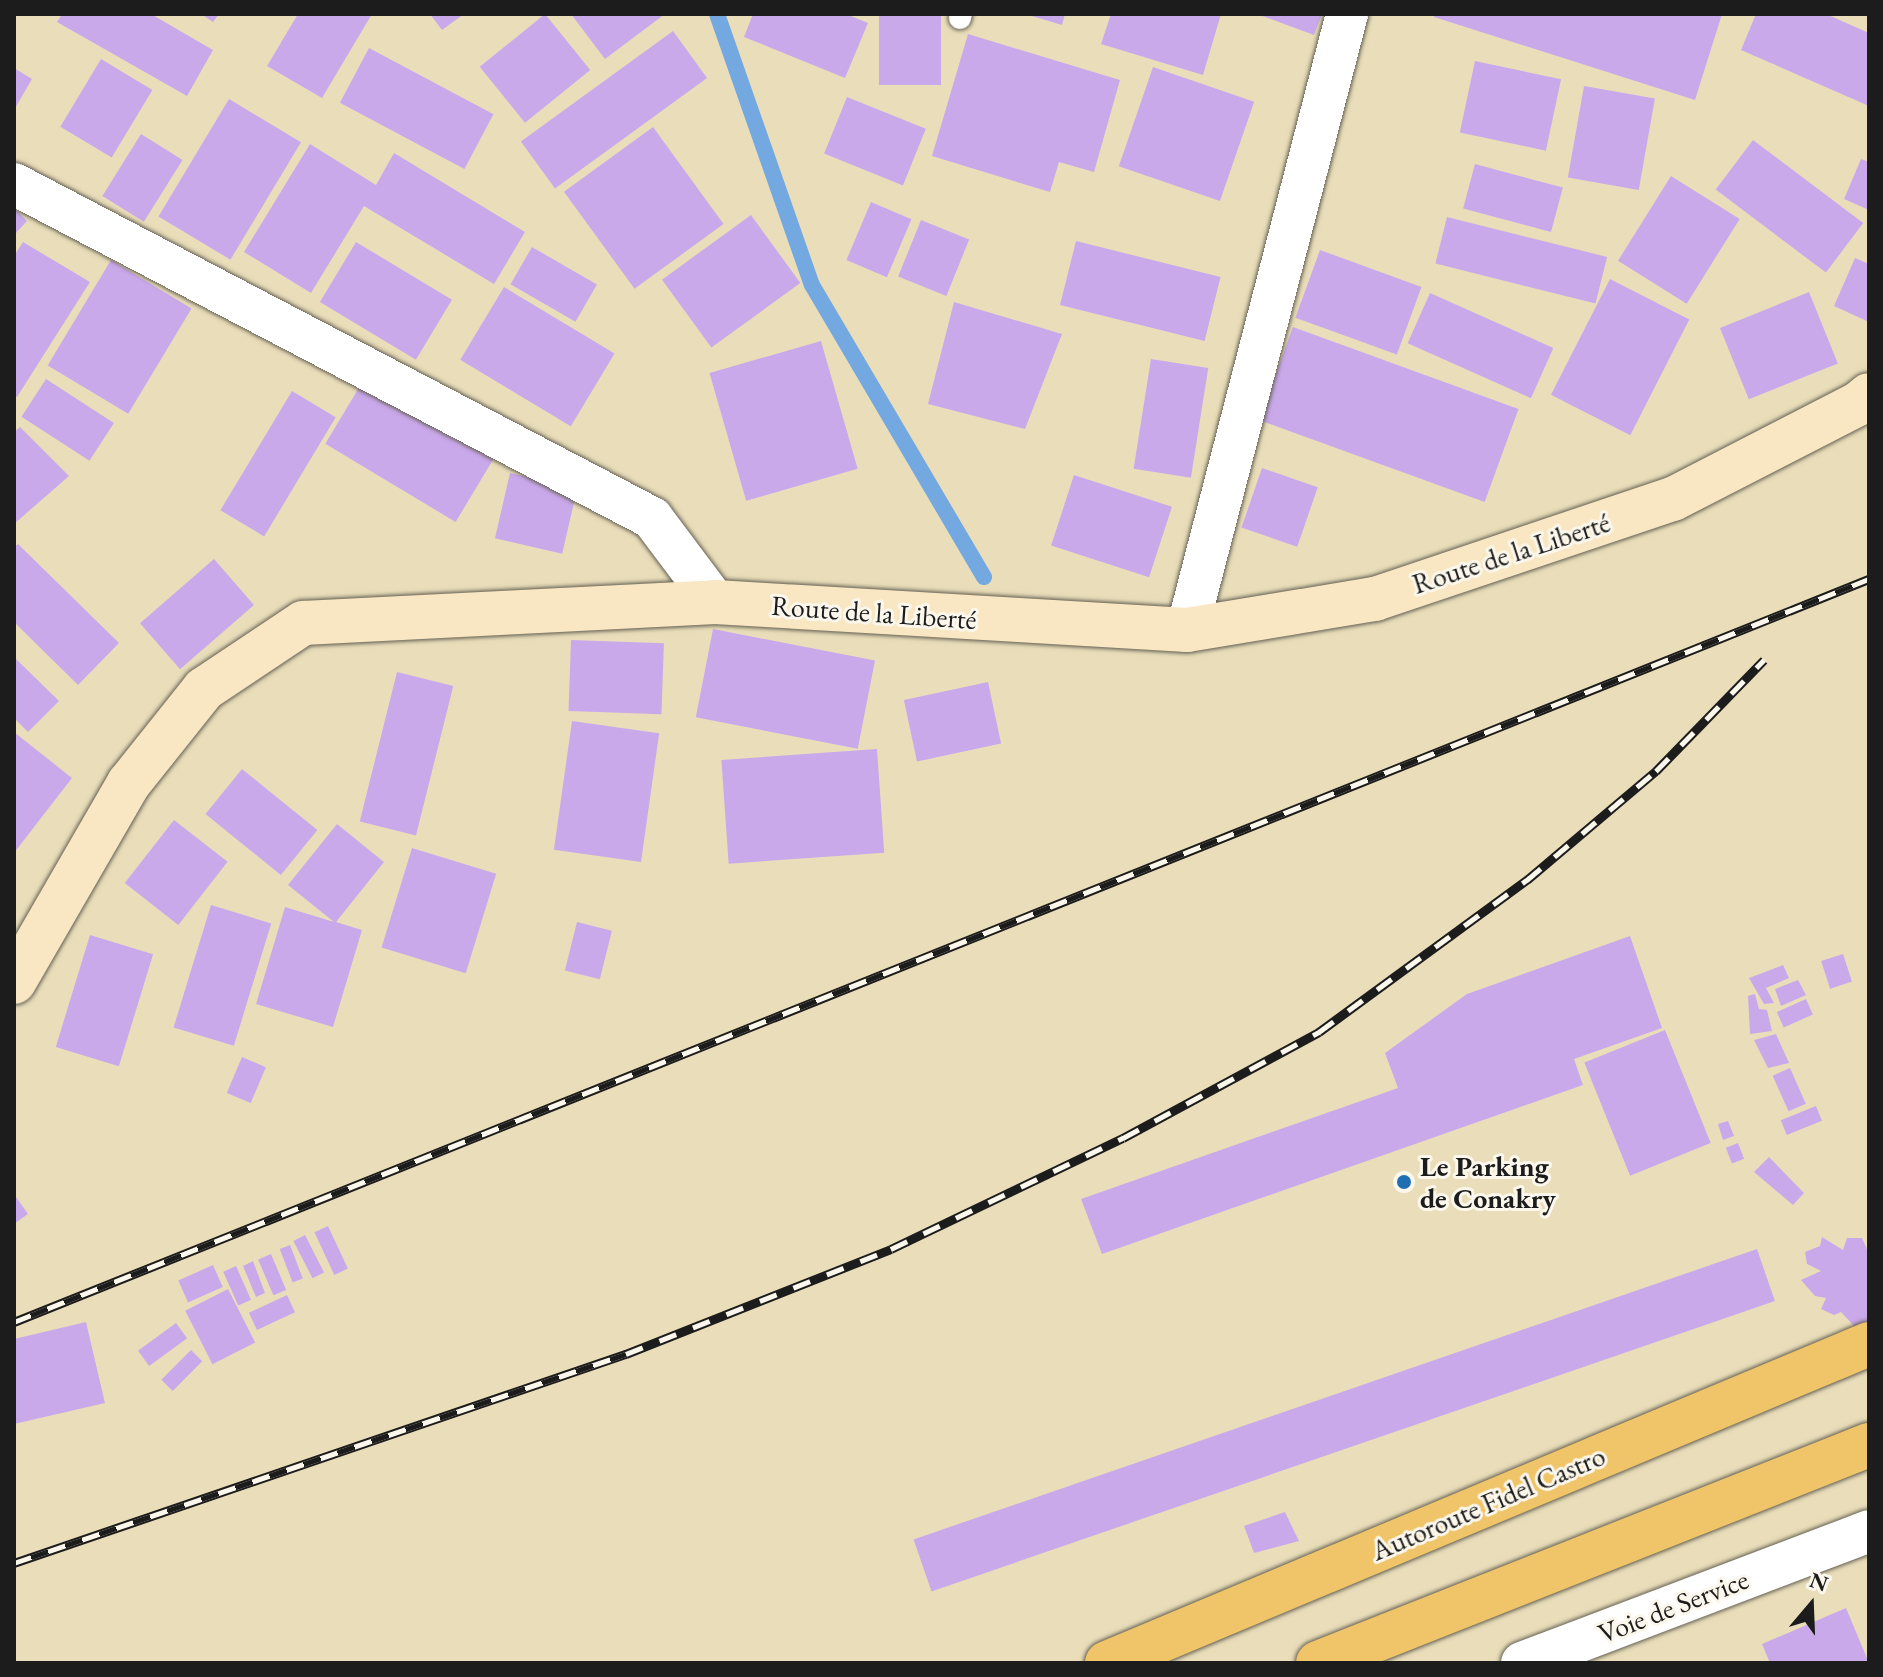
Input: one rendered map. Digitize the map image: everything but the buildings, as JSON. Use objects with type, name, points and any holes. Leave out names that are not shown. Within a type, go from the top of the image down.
[{"type":"highway","name":"Autoroute Fidel Castro","points":[[1107,1663],[1869,1344]]},
{"type":"highway","points":[[1318,1663],[1869,1445]]},
{"type":"main road","name":"Route de la Liberté","points":[[14,982],[129,783],[204,689],[303,623],[715,602],[1187,630],[1375,599],[1673,499],[1858,404],[1869,395]]},
{"type":"street","points":[[1187,630],[1347,14]]},
{"type":"street","points":[[14,184],[652,518],[715,602]]},
{"type":"street","name":"Voie de Service","points":[[1522,1663],[1869,1531]]},
{"type":"waterway","points":[[717,14],[812,285],[984,577]]},
{"type":"railway","points":[[14,1322],[1869,579]]},
{"type":"railway","points":[[14,1563],[626,1354],[891,1249],[1123,1138],[1319,1032],[1527,880],[1656,771],[1764,660]]},
{"type":"place","name":"Le Parking de Conakry","points":[[1404,1182]]}]
